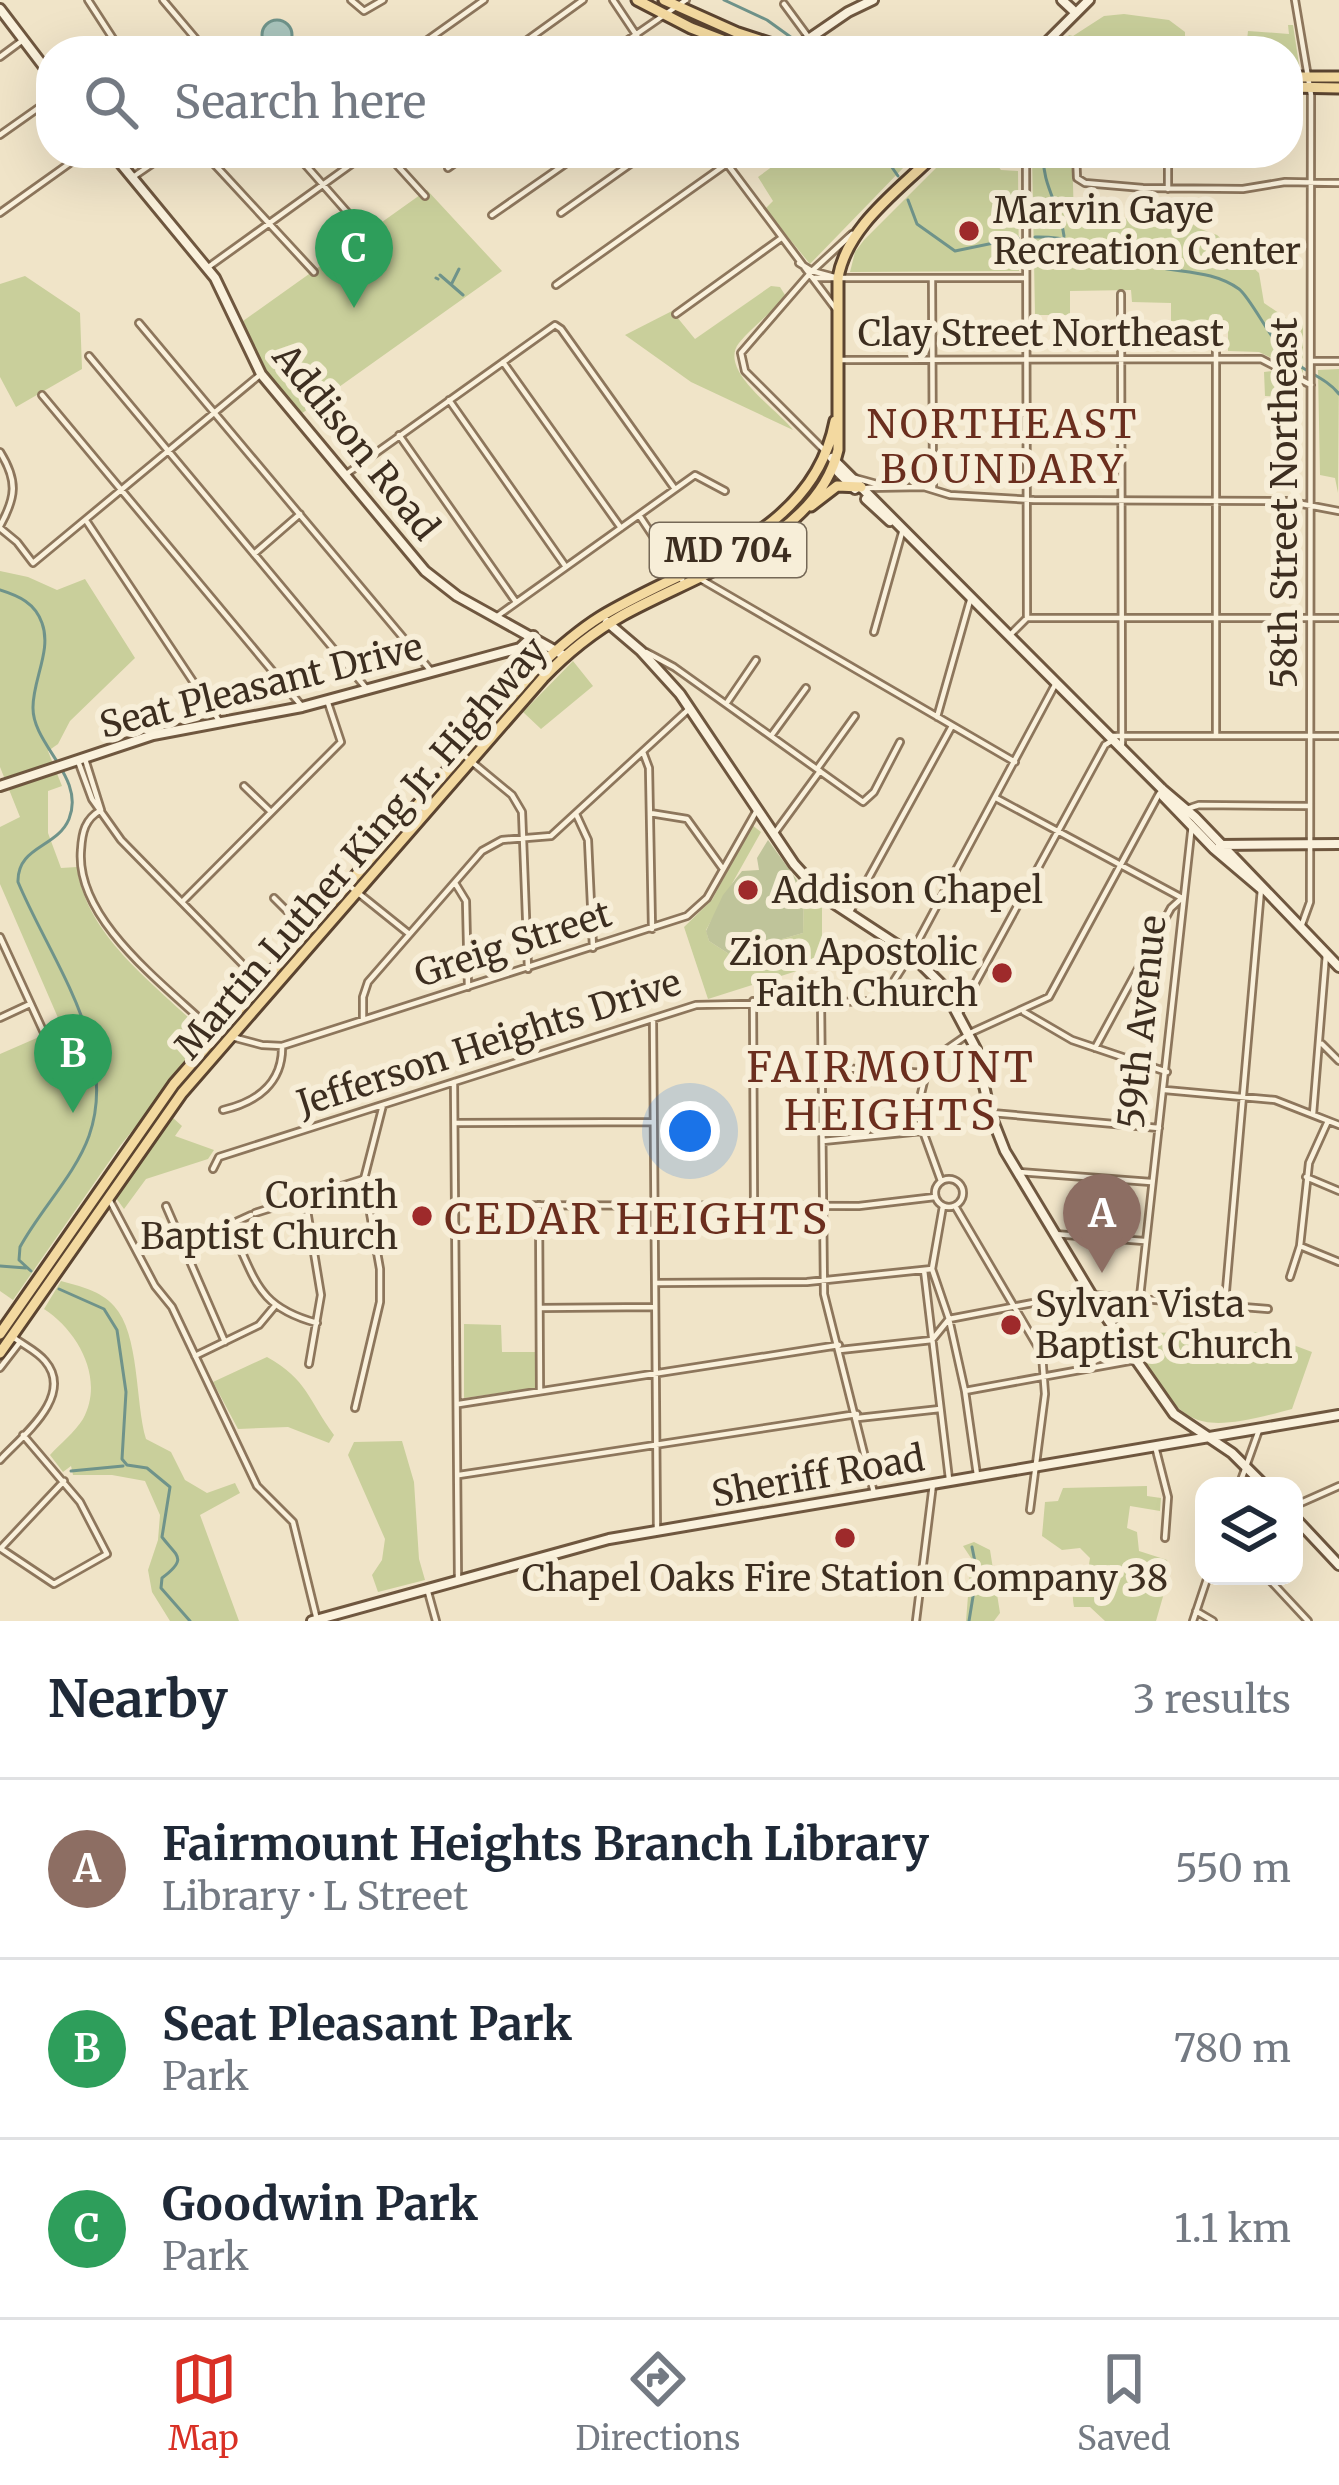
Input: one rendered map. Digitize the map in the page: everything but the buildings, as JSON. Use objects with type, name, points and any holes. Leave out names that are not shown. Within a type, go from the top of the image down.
[{"type":"main road","points":[[637,0],[715,36]]},
{"type":"main road","points":[[664,0],[758,36]]},
{"type":"main road","points":[[813,36],[873,0]]},
{"type":"main road","points":[[1062,0],[1076,14]]},
{"type":"main road","points":[[1053,36],[1089,0]]},
{"type":"main road","points":[[0,9],[36,57]]},
{"type":"main road","points":[[1303,84],[1339,77]]},
{"type":"main road","points":[[1303,80],[1339,88]]},
{"type":"main road","name":"Addison Road","points":[[124,168],[207,268],[261,374],[434,579],[561,653]]},
{"type":"main road","points":[[922,168],[846,248],[838,278],[838,398],[831,457],[838,472],[887,520],[900,526],[1115,738],[1217,847]]},
{"type":"main road","points":[[831,457],[856,487]]},
{"type":"main road","name":"Martin Luther King Jr. Highway","points":[[7,1335],[47,1267],[182,1093],[353,886],[561,653],[605,620],[681,579],[760,545],[794,522],[831,457]]},
{"type":"main road","name":"Martin Luther King Jr. Highway","points":[[694,573],[778,520],[831,457]]},
{"type":"main road","points":[[794,522],[830,489],[856,487]]},
{"type":"main road","points":[[605,620],[640,651],[690,708],[805,877],[848,915],[911,954],[934,975],[970,1033],[990,1113],[1017,1172],[1090,1294],[1179,1419],[1256,1477]]},
{"type":"main road","name":"Seat Pleasant Drive","points":[[1,782],[153,735],[367,690],[520,648],[533,636]]},
{"type":"main road","points":[[1162,789],[1163,796],[1339,967]]},
{"type":"main road","points":[[1217,847],[1339,844]]},
{"type":"main road","name":"Martin Luther King Jr. Highway","points":[[7,1335],[161,1100],[307,931],[353,886]]},
{"type":"main road","points":[[0,1350],[7,1335]]},
{"type":"main road","name":"Sheriff Road","points":[[315,1620],[581,1546],[1339,1415]]},
{"type":"main road","points":[[1170,1444],[1178,1435],[1179,1419]]},
{"type":"main road","points":[[1303,1526],[1339,1565]]},
{"type":"street","points":[[163,0],[193,36]]},
{"type":"street","points":[[351,0],[361,11],[382,0]]},
{"type":"street","points":[[433,36],[484,0]]},
{"type":"street","points":[[533,36],[583,0]]},
{"type":"street","points":[[613,0],[636,34]]},
{"type":"street","points":[[840,0],[848,12]]},
{"type":"street","name":"58th Street Northeast","points":[[1295,0],[1302,36]]},
{"type":"street","points":[[90,1],[112,36]]},
{"type":"street","points":[[633,36],[681,3]]},
{"type":"street","points":[[784,4],[807,36]]},
{"type":"street","points":[[0,57],[22,40]]},
{"type":"street","name":"58th Street Northeast","points":[[1300,928],[1310,902],[1311,736],[1311,82],[1303,41]]},
{"type":"street","points":[[0,135],[36,110]]},
{"type":"street","points":[[0,213],[63,168]]},
{"type":"street","points":[[132,179],[147,168]]},
{"type":"street","points":[[218,168],[314,272]]},
{"type":"street","points":[[309,168],[376,245]]},
{"type":"street","points":[[207,268],[345,168]]},
{"type":"street","points":[[400,168],[425,196]]},
{"type":"street","points":[[492,215],[559,168]]},
{"type":"street","points":[[561,214],[625,168]]},
{"type":"street","points":[[556,285],[720,168]]},
{"type":"street","points":[[729,168],[831,299],[838,319]]},
{"type":"street","points":[[1009,636],[1027,618],[1026,168]]},
{"type":"street","points":[[1076,168],[1085,183],[1168,189],[1339,183]]},
{"type":"street","points":[[1168,168],[1168,189]]},
{"type":"street","points":[[831,457],[742,368],[741,353],[811,274],[866,223]]},
{"type":"street","points":[[676,314],[780,239]]},
{"type":"street","points":[[811,274],[1026,278]]},
{"type":"street","points":[[932,278],[933,489]]},
{"type":"street","points":[[1115,738],[1122,618],[1121,294]]},
{"type":"street","points":[[1216,319],[1216,736]]},
{"type":"street","points":[[140,322],[431,671]]},
{"type":"street","points":[[345,475],[554,325],[564,332],[675,489]]},
{"type":"street","points":[[89,356],[367,690]]},
{"type":"street","name":"Clay Street Northeast","points":[[838,360],[1261,359],[1311,382]]},
{"type":"street","points":[[1311,364],[1339,361]]},
{"type":"street","points":[[503,362],[621,528]]},
{"type":"street","points":[[0,452],[15,481],[13,501],[0,527],[33,563],[261,374]]},
{"type":"street","points":[[42,395],[302,707]]},
{"type":"street","points":[[449,400],[566,567]]},
{"type":"street","points":[[399,435],[516,602]]},
{"type":"street","points":[[846,472],[884,486]]},
{"type":"street","points":[[496,617],[697,474],[725,491]]},
{"type":"street","points":[[856,487],[1027,499],[1286,501],[1339,511]]},
{"type":"street","points":[[254,554],[300,514]]},
{"type":"street","points":[[639,515],[681,579]]},
{"type":"street","points":[[85,520],[220,722]]},
{"type":"street","points":[[874,632],[900,526]]},
{"type":"street","points":[[694,573],[1015,762]]},
{"type":"street","points":[[937,717],[971,597]]},
{"type":"street","points":[[1027,618],[1339,618]]},
{"type":"street","points":[[640,651],[664,661],[865,802],[900,742]]},
{"type":"street","points":[[726,704],[756,660]]},
{"type":"street","points":[[911,954],[1056,683]]},
{"type":"street","points":[[771,736],[806,688]]},
{"type":"street","points":[[182,902],[340,743],[328,700]]},
{"type":"street","points":[[363,1020],[366,986],[489,846],[502,840],[550,836],[690,708]]},
{"type":"street","points":[[774,833],[855,716]]},
{"type":"street","points":[[848,915],[952,726]]},
{"type":"street","points":[[959,1013],[1105,745],[1115,738],[1339,736]]},
{"type":"street","points":[[643,752],[648,764],[652,929]]},
{"type":"street","points":[[466,757],[516,800],[524,815],[528,969]]},
{"type":"street","points":[[82,760],[100,810],[133,854],[261,983]]},
{"type":"street","points":[[244,786],[272,812]]},
{"type":"street","points":[[935,1197],[941,1181],[922,1131],[919,1105],[926,1073],[938,1057],[970,1033],[1049,997],[1162,789]]},
{"type":"street","points":[[996,797],[1182,898],[1171,908],[1095,1048]]},
{"type":"street","points":[[1186,809],[1310,806]]},
{"type":"street","points":[[100,810],[90,816],[81,838],[82,881],[90,902],[116,937],[216,1035]]},
{"type":"street","name":"Greig Street","points":[[216,1035],[282,1046],[695,912],[757,810]]},
{"type":"street","points":[[650,813],[687,819],[723,869]]},
{"type":"street","points":[[576,814],[589,840],[593,948]]},
{"type":"street","name":"59th Avenue","points":[[1140,1297],[1192,824]]},
{"type":"street","points":[[455,883],[466,901],[468,988]]},
{"type":"street","points":[[353,886],[409,934]]},
{"type":"street","points":[[1225,1304],[1261,889]]},
{"type":"street","points":[[274,898],[307,931]]},
{"type":"street","points":[[0,939],[45,1035]]},
{"type":"street","name":"Jefferson Heights Drive","points":[[213,1169],[219,1157],[709,1002],[881,1000],[911,954]]},
{"type":"street","points":[[1313,1114],[1326,954]]},
{"type":"street","points":[[752,1001],[754,1204]]},
{"type":"street","points":[[821,1001],[824,1281],[874,1493]]},
{"type":"street","points":[[0,1018],[30,1004]]},
{"type":"street","points":[[1023,1011],[1052,1030],[1167,1072]]},
{"type":"street","points":[[653,1018],[657,1531]]},
{"type":"street","points":[[1319,1042],[1339,1061]]},
{"type":"street","points":[[223,1110],[241,1106],[266,1090],[280,1069],[282,1046]]},
{"type":"street","points":[[823,1066],[926,1073]]},
{"type":"street","points":[[454,1082],[458,1580]]},
{"type":"street","points":[[1165,1090],[1274,1100],[1339,1125]]},
{"type":"street","points":[[355,1408],[380,1302],[380,1269],[364,1179],[382,1105]]},
{"type":"street","points":[[990,1113],[1159,1128]]},
{"type":"street","points":[[454,1123],[653,1121]]},
{"type":"street","points":[[1290,1277],[1300,1246],[1311,1156],[1328,1121]]},
{"type":"street","points":[[823,1141],[922,1131]]},
{"type":"street","points":[[1017,1172],[1151,1182]]},
{"type":"street","points":[[1306,1178],[1339,1191]]},
{"type":"street","points":[[181,1247],[253,1214],[364,1179]]},
{"type":"street","points":[[935,1197],[944,1206],[955,1206],[962,1198],[962,1188],[954,1180],[941,1181]]},
{"type":"street","points":[[102,1194],[120,1214],[154,1286],[169,1301],[257,1486],[293,1522],[315,1620]]},
{"type":"street","points":[[455,1205],[864,1206],[935,1197]]},
{"type":"street","points":[[304,1198],[321,1292],[309,1364]]},
{"type":"street","points":[[539,1205],[540,1392]]},
{"type":"street","points":[[166,1206],[225,1342]]},
{"type":"street","points":[[944,1206],[928,1269],[949,1481]]},
{"type":"street","points":[[955,1206],[1039,1346],[1046,1376],[1030,1510]]},
{"type":"street","points":[[229,1225],[258,1286],[274,1307],[317,1323]]},
{"type":"street","points":[[1054,1234],[1144,1241]]},
{"type":"street","points":[[1300,1246],[1339,1262]]},
{"type":"street","points":[[655,1283],[824,1281],[928,1269]]},
{"type":"street","points":[[928,1269],[949,1319],[977,1475]]},
{"type":"street","points":[[457,1404],[839,1348],[932,1340],[949,1319],[1090,1294],[1268,1309]]},
{"type":"street","points":[[195,1356],[259,1325],[274,1307]]},
{"type":"street","points":[[540,1308],[655,1307]]},
{"type":"street","points":[[0,1368],[7,1335],[48,1364],[55,1387],[50,1405],[0,1460]]},
{"type":"street","points":[[964,1391],[1135,1360]]},
{"type":"street","points":[[458,1476],[858,1416],[940,1409]]},
{"type":"street","points":[[1242,1477],[1259,1430]]},
{"type":"street","points":[[23,1435],[64,1481],[80,1502],[106,1549],[105,1557],[57,1583],[0,1549],[64,1481]]},
{"type":"street","points":[[1155,1446],[1168,1497],[1166,1538]]},
{"type":"street","points":[[916,1621],[933,1484]]},
{"type":"street","points":[[1303,1502],[1339,1486]]},
{"type":"street","points":[[1193,1621],[1205,1585]]},
{"type":"street","points":[[1274,1585],[1308,1621]]},
{"type":"street","points":[[427,1588],[436,1621]]},
{"type":"street","points":[[1196,1611],[1213,1621]]},
{"type":"green space","points":[[1104,16],[1169,20],[1185,36],[1073,36]]},
{"type":"green space","points":[[1288,25],[1293,25],[1295,36],[1247,36],[1248,31],[1289,34]]},
{"type":"green space","points":[[770,168],[903,168],[810,264],[765,209],[773,201],[758,177]]},
{"type":"green space","points":[[936,168],[1018,171],[1019,271],[850,272],[864,240]]},
{"type":"green space","points":[[1032,168],[1072,168],[1074,218],[1130,216],[1177,221],[1182,216],[1217,235],[1259,273],[1264,303],[1303,324],[1303,373],[1259,352],[1228,351],[1228,322],[1171,321],[1171,303],[1132,302],[1131,290],[1070,291],[1070,315],[1035,315]]},
{"type":"green space","points":[[427,190],[502,271],[301,414],[269,376],[243,321]]},
{"type":"green space","points":[[25,276],[80,313],[82,369],[16,407],[0,377],[0,284]]},
{"type":"green space","points":[[771,286],[780,287],[785,295],[734,354],[743,378],[793,430],[691,382],[625,335],[672,311],[695,339]]},
{"type":"green space","points":[[1339,369],[1338,493],[1335,478],[1320,475],[1318,370]]},
{"type":"green space","points":[[1272,371],[1301,388],[1301,397],[1265,396],[1264,372]]},
{"type":"green space","points":[[0,571],[57,590],[85,579],[135,658],[70,721],[58,744],[48,751],[62,786],[48,791],[48,833],[61,868],[77,867],[83,893],[110,939],[208,1036],[120,1146],[13,1300],[0,1291],[0,1054],[62,1027],[0,884],[0,827],[20,817],[0,767]]},
{"type":"green space","points":[[573,661],[593,686],[541,729],[523,712]]},
{"type":"green space","points":[[752,825],[761,832],[706,930],[709,941],[729,954],[803,933],[804,890],[822,903],[822,963],[708,999],[684,927],[712,900]]},
{"type":"green space","points":[[768,840],[804,890],[803,933],[729,954],[709,941],[706,931],[723,895],[742,871],[759,870],[757,858]]},
{"type":"green space","points":[[172,1117],[182,1126],[175,1136],[214,1150],[208,1159],[146,1179],[124,1209],[116,1198]]},
{"type":"green space","points":[[61,1281],[103,1296],[122,1318],[133,1351],[146,1439],[171,1452],[185,1480],[207,1493],[235,1483],[240,1493],[200,1515],[239,1621],[170,1621],[152,1592],[148,1570],[160,1515],[145,1481],[73,1475],[71,1466],[63,1472],[50,1455],[83,1419],[91,1388],[77,1343],[44,1309]]},
{"type":"green space","points":[[464,1324],[501,1325],[502,1352],[536,1352],[536,1388],[464,1398]]},
{"type":"green space","points":[[1259,1332],[1312,1352],[1292,1409],[1226,1423],[1205,1422],[1175,1404],[1123,1333]]},
{"type":"green space","points":[[267,1357],[306,1392],[334,1435],[329,1443],[288,1427],[238,1429],[213,1382]]},
{"type":"green space","points":[[402,1441],[414,1482],[419,1559],[425,1580],[378,1592],[372,1575],[382,1560],[385,1539],[348,1455],[354,1442]]},
{"type":"green space","points":[[1147,1486],[1147,1496],[1161,1498],[1160,1511],[1130,1506],[1127,1528],[1137,1532],[1139,1551],[1167,1560],[1170,1572],[1156,1621],[1105,1621],[1090,1607],[1074,1607],[1074,1586],[1088,1571],[1090,1558],[1080,1548],[1062,1550],[1042,1536],[1045,1502],[1058,1501],[1063,1488]]},
{"type":"green space","points":[[974,1542],[990,1550],[1000,1613],[994,1621],[966,1621],[971,1558],[963,1546]]},
{"type":"water","points":[[271,21],[283,21],[292,36],[262,36]]},
{"type":"waterway","points":[[724,0],[789,36]]},
{"type":"waterway","points":[[892,168],[898,176]]},
{"type":"waterway","points":[[1044,168],[1064,236]]},
{"type":"waterway","points":[[908,200],[917,224],[955,251],[1018,238]]},
{"type":"waterway","points":[[1035,237],[1077,242],[1153,266],[1228,282],[1244,294],[1287,356],[1339,394]]},
{"type":"waterway","points":[[452,283],[459,269]]},
{"type":"waterway","points":[[440,275],[463,295]]},
{"type":"waterway","points":[[0,590],[26,601],[42,623],[45,644],[34,696],[35,721],[65,775],[72,804],[63,829],[24,861],[18,882],[77,1005],[95,1070],[96,1103],[89,1136],[20,1247],[19,1260],[31,1271]]},
{"type":"waterway","points":[[0,1266],[26,1268]]},
{"type":"waterway","points":[[59,1289],[104,1309],[117,1330],[126,1392],[122,1459],[127,1465],[147,1468],[170,1487],[162,1537],[178,1561],[162,1578],[161,1588],[190,1621]]},
{"type":"waterway","points":[[71,1471],[123,1466]]},
{"type":"waterway","points":[[969,1621],[977,1572],[972,1547]]},
{"type":"place","name":"Marvin Gaye Recreation Center","points":[[969,231]]},
{"type":"place","name":"Goodwin Park","points":[[354,308]]},
{"type":"place","name":"Addison Chapel","points":[[748,890]]},
{"type":"place","name":"Zion Apostolic Faith Church","points":[[1002,973]]},
{"type":"place","name":"Seat Pleasant Park","points":[[73,1113]]},
{"type":"place","name":"Corinth Baptist Church","points":[[422,1216]]},
{"type":"place","name":"Fairmount Heights Branch Library","points":[[1102,1273]]},
{"type":"place","name":"Sylvan Vista Baptist Church","points":[[1011,1325]]},
{"type":"place","name":"Chapel Oaks Fire Station Company 38","points":[[845,1538]]},
{"type":"district","name":"NORTHEAST BOUNDARY","points":[[1003,446]]},
{"type":"district","name":"FAIRMOUNT HEIGHTS","points":[[891,1091]]},
{"type":"district","name":"CEDAR HEIGHTS","points":[[637,1219]]}]
